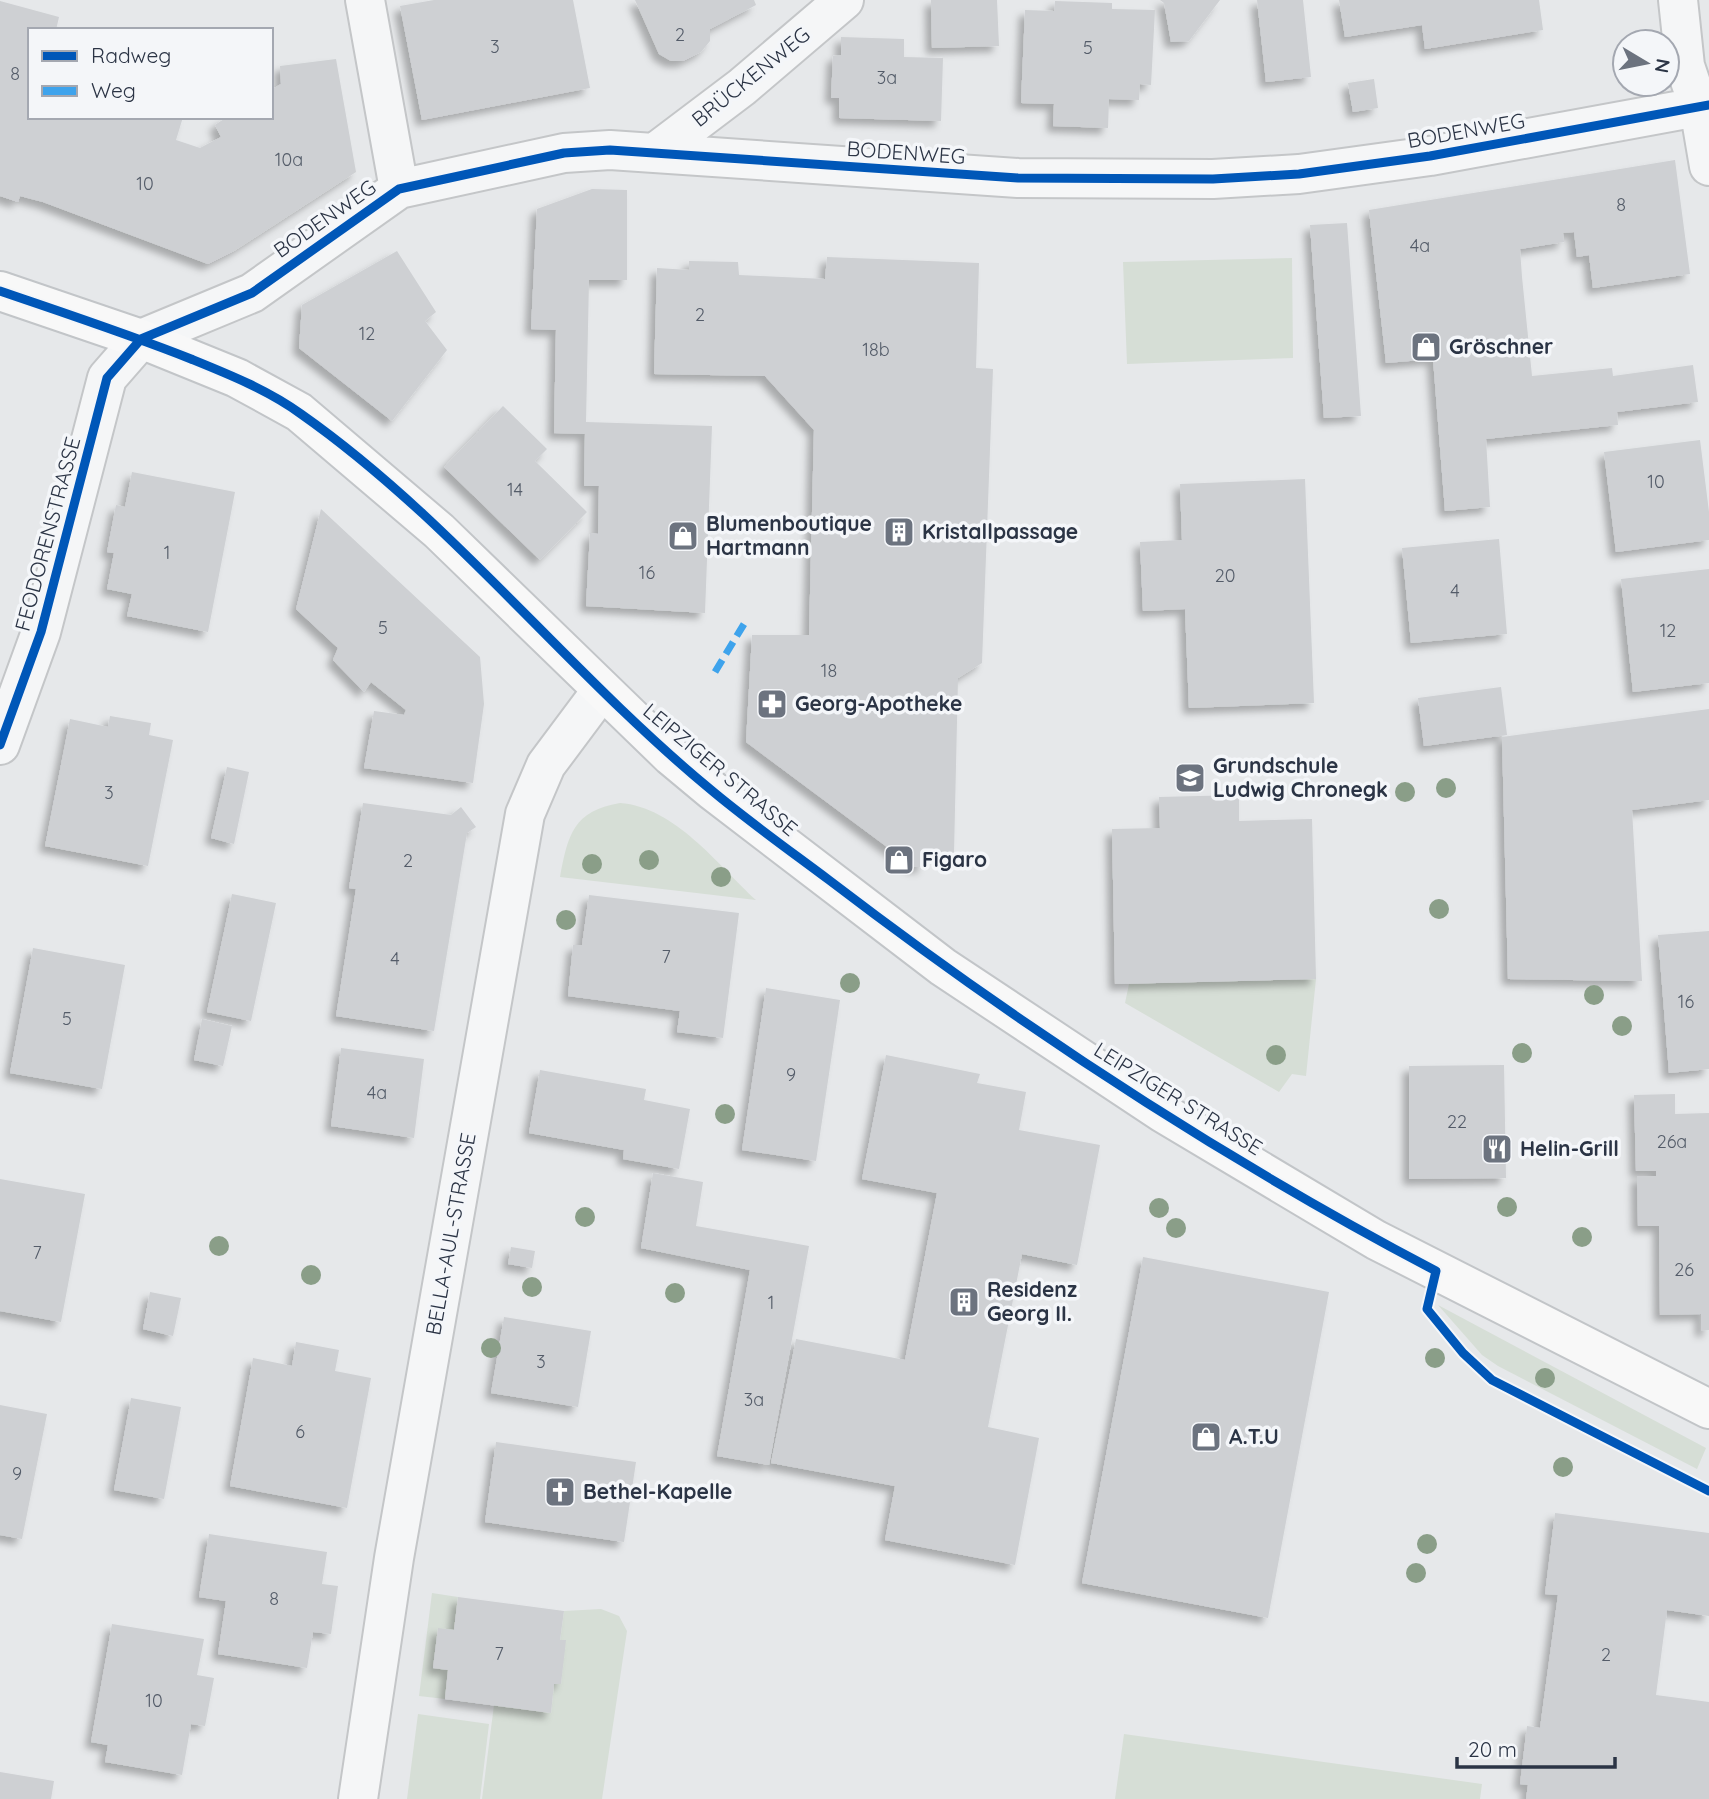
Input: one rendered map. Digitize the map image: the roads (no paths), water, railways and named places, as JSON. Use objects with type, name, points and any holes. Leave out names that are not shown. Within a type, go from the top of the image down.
[{"type":"main road","name":"LEIPZIGER STRASSE","points":[[0,291],[141,339],[237,378],[299,412],[439,531],[647,735],[713,791],[943,967],[1163,1113],[1376,1240],[1709,1409]]},
{"type":"street","points":[[365,0],[399,189]]},
{"type":"street","name":"BRÜCKENWEG","points":[[656,152],[742,87],[844,0]]},
{"type":"street","points":[[1678,0],[1685,66],[1704,106],[1709,166]]},
{"type":"street","name":"BODENWEG","points":[[141,339],[252,293],[399,189],[564,153],[610,149],[1018,178],[1213,179],[1299,174],[1430,156],[1704,106]]},
{"type":"street","name":"FEODORENSTRASSE","points":[[0,745],[41,632],[107,378],[141,339]]},
{"type":"street","name":"BELLA-AUL-STRASSE","points":[[358,1799],[396,1545],[525,814],[546,765],[602,690]]},
{"type":"place","name":"Gröschner","points":[[1426,347]]},
{"type":"place","name":"Kristallpassage","points":[[899,532]]},
{"type":"place","name":"Blumenboutique Hartmann","points":[[683,536]]},
{"type":"place","name":"Georg-Apotheke","points":[[772,704]]},
{"type":"place","name":"Grundschule Ludwig Chronegk","points":[[1190,778]]},
{"type":"place","name":"Figaro","points":[[899,860]]},
{"type":"place","name":"Helin-Grill","points":[[1497,1149]]},
{"type":"place","name":"Residenz Georg II.","points":[[964,1302]]},
{"type":"place","name":"A.T.U","points":[[1206,1437]]},
{"type":"place","name":"Bethel-Kapelle","points":[[560,1492]]}]
